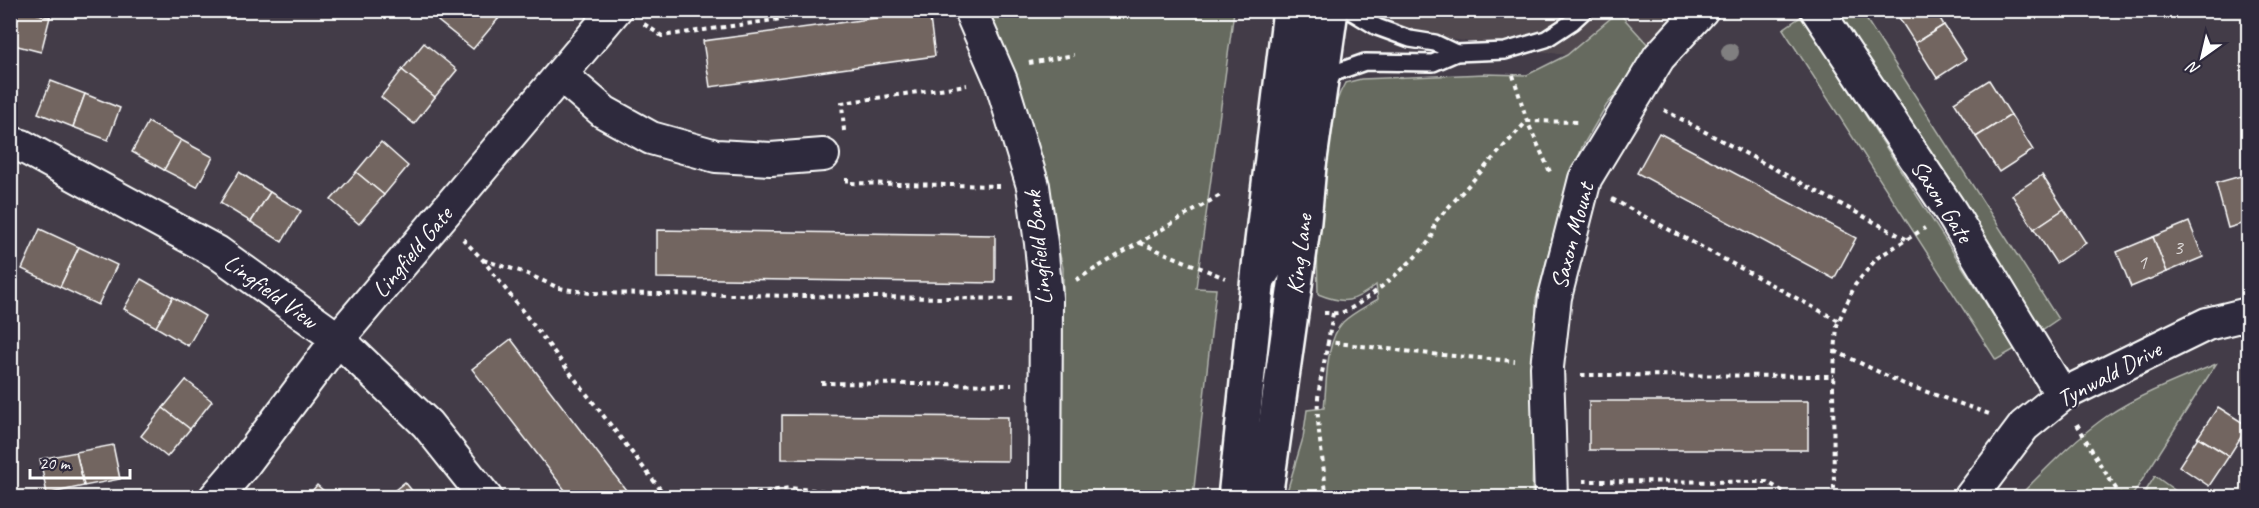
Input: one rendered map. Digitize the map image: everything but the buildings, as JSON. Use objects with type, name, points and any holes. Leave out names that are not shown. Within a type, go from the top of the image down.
[{"type":"street","name":"Lingfield Bank","points":[[970,10],[1001,81],[1033,186],[1046,298],[1046,498]]},
{"type":"street","name":"King Lane","points":[[1235,498],[1290,10]]},
{"type":"street","name":"King Lane","points":[[1265,498],[1331,10]]},
{"type":"street","name":"Saxon Mount","points":[[1551,489],[1547,368],[1555,297],[1584,184],[1659,57],[1702,10]]},
{"type":"street","name":"Saxon Gate","points":[[1817,10],[1951,212],[2062,395]]},
{"type":"street","name":"Lingfield Gate","points":[[215,498],[245,463],[338,339],[562,76],[629,17]]},
{"type":"street","points":[[562,76],[604,112],[651,138],[716,156],[771,159],[835,154]]},
{"type":"street","name":"Lingfield View","points":[[10,143],[22,146],[217,252],[338,339],[427,424],[486,498]]},
{"type":"street","name":"Tynwald Drive","points":[[1971,498],[2024,426],[2062,395],[2207,324],[2248,314]]},
{"type":"lane","points":[[1257,297],[1276,268],[1311,22],[1326,10]]},
{"type":"lane","points":[[1348,10],[1377,27],[1410,39],[1435,43],[1456,53]]},
{"type":"lane","points":[[1318,99],[1335,73],[1365,62],[1433,63],[1456,53],[1505,51],[1546,39],[1572,22],[1585,10]]},
{"type":"path","points":[[629,17],[662,36],[844,10]]},
{"type":"path","points":[[1505,51],[1527,122],[1574,224]]},
{"type":"path","points":[[1033,186],[847,183],[835,154],[842,103],[1001,81],[1026,63],[1074,55]]},
{"type":"path","points":[[1636,95],[1907,239]]},
{"type":"path","points":[[1324,313],[1341,313],[1358,306],[1389,280],[1419,251],[1432,235],[1435,222],[1527,122],[1558,121],[1617,125]]},
{"type":"path","points":[[1584,184],[1839,321]]},
{"type":"path","points":[[483,260],[523,272],[559,288],[590,293],[1046,298],[1222,194]]},
{"type":"path","points":[[1836,498],[1834,490],[1834,376],[1839,321],[1856,285],[1877,258],[1951,212]]},
{"type":"path","points":[[441,218],[483,260],[667,498]]},
{"type":"path","points":[[1326,498],[1326,475],[1319,435],[1318,398],[1333,312]]},
{"type":"path","points":[[1328,342],[1522,362],[1571,375],[1834,376]]},
{"type":"path","points":[[1835,351],[1904,384],[2024,426]]},
{"type":"path","points":[[821,383],[1046,385]]},
{"type":"path","points":[[2062,395],[2098,461],[2122,498]]},
{"type":"path","points":[[1551,489],[1767,482],[1794,498]]},
{"type":"path","points":[[730,498],[789,488],[826,491],[826,498]]},
{"type":"shaded area","points":[[1374,11],[1702,11],[1659,57],[1618,13],[1567,55],[1450,39],[1405,29]]},
{"type":"green space","points":[[986,11],[1234,11],[1196,288],[1216,289],[1193,497],[1062,497],[1063,268],[1021,89]]},
{"type":"green space","points":[[1835,11],[1861,11],[2058,319],[2039,332]]},
{"type":"green space","points":[[1618,12],[1651,48],[1606,106],[1582,147],[1553,236],[1536,300],[1532,497],[1285,498],[1303,438],[1307,410],[1324,408],[1330,351],[1337,330],[1343,322],[1378,299],[1376,285],[1349,300],[1335,300],[1318,294],[1319,215],[1324,156],[1336,103],[1345,83],[1361,79],[1485,74],[1527,75],[1567,55]]},
{"type":"green space","points":[[1802,16],[2015,349],[1996,360],[1783,29]]},
{"type":"green space","points":[[2216,364],[2132,496],[2018,497],[2072,444],[2107,416],[2146,394]]},
{"type":"green space","points":[[2155,476],[2184,497],[2142,497]]}]
